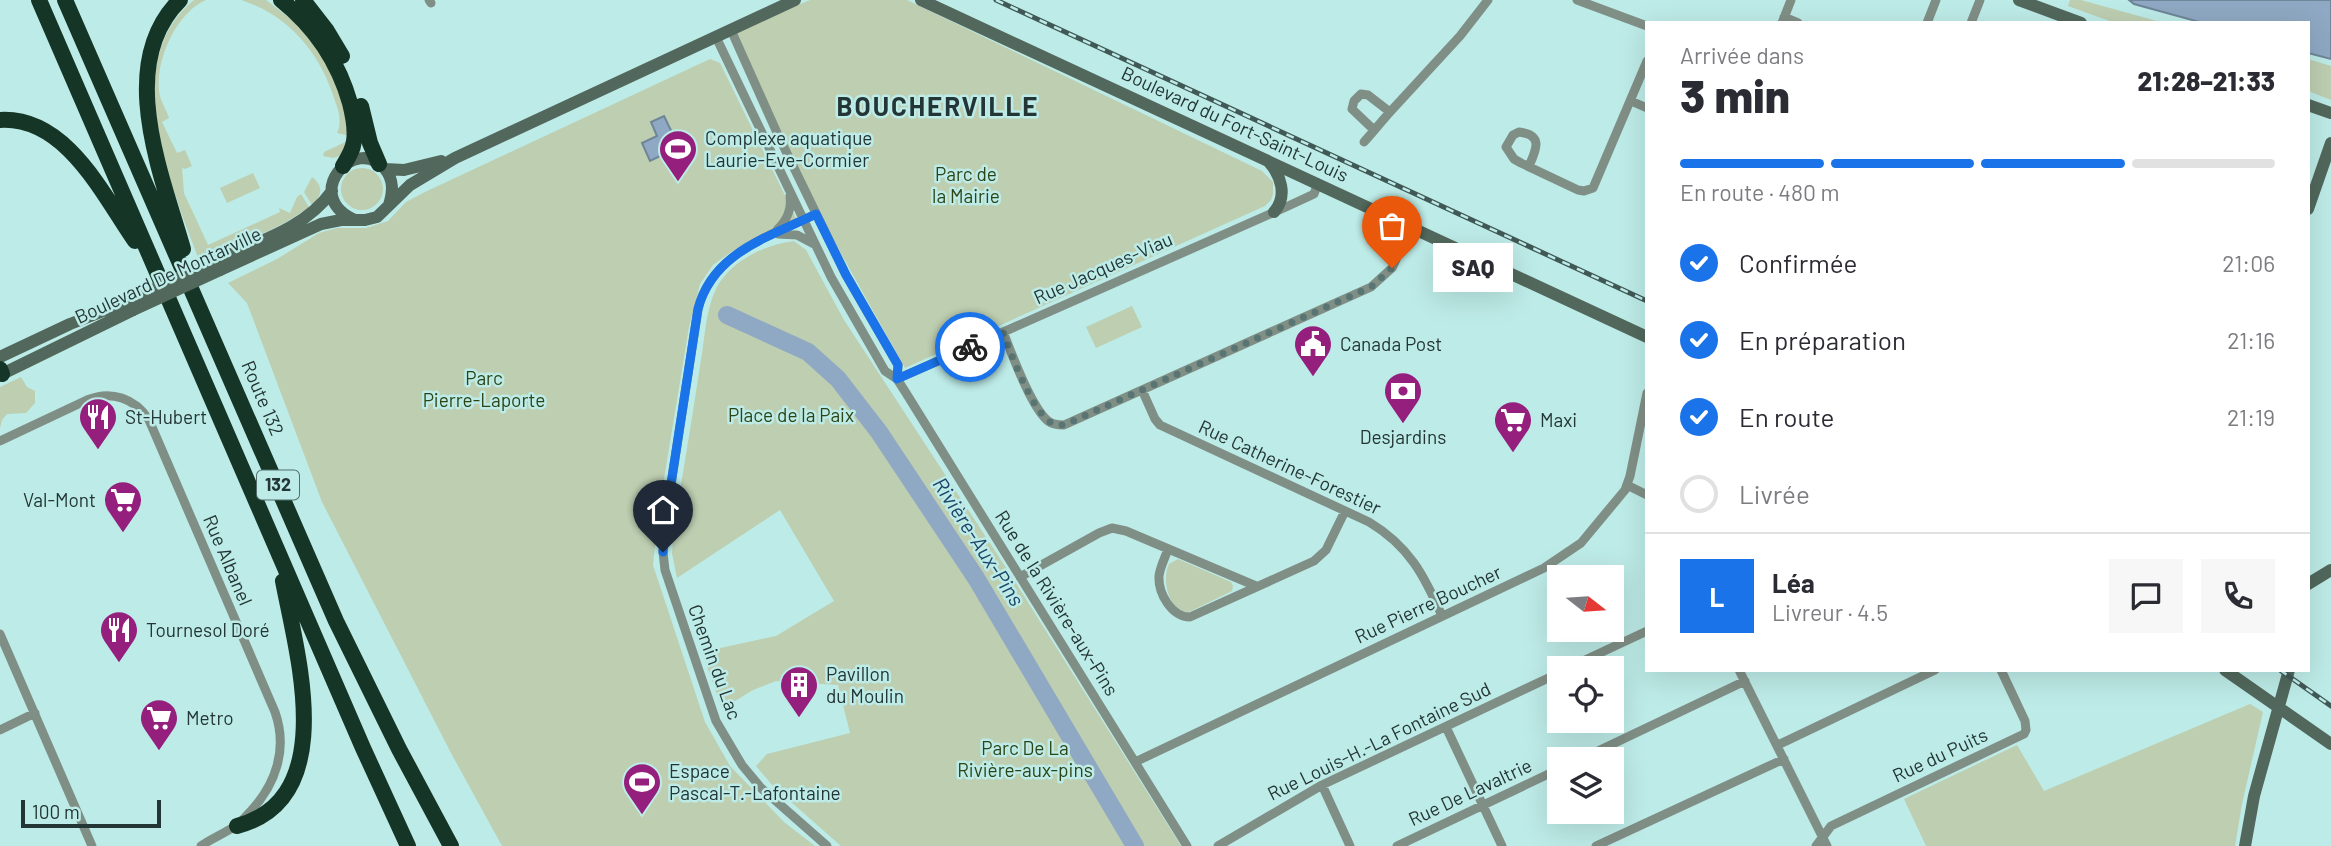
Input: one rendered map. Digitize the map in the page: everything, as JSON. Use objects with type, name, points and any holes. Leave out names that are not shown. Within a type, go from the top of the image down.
[{"type":"highway","name":"132","points":[[38,0],[378,783],[408,846]]},
{"type":"highway","name":"Route 132","points":[[65,0],[336,621],[451,846]]},
{"type":"highway","points":[[180,0],[162,24],[154,46],[148,80],[148,107],[151,139],[200,305]]},
{"type":"highway","points":[[281,0],[301,17],[318,37],[344,83],[355,137],[343,166]]},
{"type":"highway","points":[[303,0],[327,31],[348,67],[370,144],[382,166]]},
{"type":"highway","points":[[0,120],[31,124],[67,146],[87,170],[155,269]]},
{"type":"highway","points":[[237,826],[255,821],[275,804],[295,773],[303,744],[302,681],[279,555]]},
{"type":"street","name":"Boulevard De Montarville","points":[[1,373],[131,305],[218,265],[321,224],[374,218],[410,185],[455,158],[795,0]]},
{"type":"street","name":"Boulevard du Fort-Saint-Louis","points":[[922,0],[1645,336]]},
{"type":"street","points":[[1364,142],[1467,28],[1488,0]]},
{"type":"street","points":[[1577,0],[1645,25]]},
{"type":"street","points":[[1783,20],[1791,0]]},
{"type":"street","points":[[1928,21],[1936,0]]},
{"type":"street","points":[[1972,21],[1980,0]]},
{"type":"street","points":[[2019,0],[2056,18]]},
{"type":"street","name":"Rue de la Rivière-aux-Pins","points":[[731,30],[846,275],[898,365],[897,379]]},
{"type":"street","name":"Rue de la Rivière-aux-Pins","points":[[716,37],[815,246],[847,307],[885,371],[897,379],[1187,846]]},
{"type":"street","points":[[1529,166],[1578,190],[1588,191],[1598,181],[1645,66]]},
{"type":"street","points":[[1374,130],[1354,113],[1354,101],[1365,93],[1390,113]]},
{"type":"street","points":[[1631,101],[1645,106]]},
{"type":"street","points":[[2310,106],[2331,113]]},
{"type":"street","points":[[2310,203],[2331,143]]},
{"type":"street","name":"Boulevard De Montarville","points":[[218,265],[296,224],[314,211],[331,191],[334,179],[343,166],[358,159],[369,160],[382,166],[409,169],[455,158]]},
{"type":"street","points":[[1265,158],[1277,170],[1281,180],[1281,202],[1274,212]]},
{"type":"street","points":[[382,166],[392,185],[387,208]]},
{"type":"street","name":"Rue Jacques-Viau","points":[[897,379],[1314,194],[1318,183]]},
{"type":"street","name":"Chemin du Lac","points":[[771,235],[782,225],[789,211],[791,199],[788,187]]},
{"type":"street","points":[[331,191],[338,207],[355,220]]},
{"type":"street","name":"Chemin du Lac","points":[[816,214],[745,248],[726,261],[709,283],[701,300],[665,523],[663,562],[709,705],[730,746],[765,792],[827,846]]},
{"type":"street","points":[[1003,332],[1024,385],[1044,416],[1049,422],[1064,425],[1371,287],[1392,268],[1411,227]]},
{"type":"street","points":[[771,235],[791,233],[815,246]]},
{"type":"street","name":"Boulevard De Montarville","points":[[0,357],[70,324],[131,305]]},
{"type":"street","name":"Rue Catherine-Forestier","points":[[1142,390],[1160,425],[1379,528],[1408,554],[1423,576],[1442,616]]},
{"type":"street","name":"Rue Albanel","points":[[0,440],[97,397],[122,398],[139,408],[151,424],[275,712],[281,741],[276,771],[261,800],[237,826],[206,845]]},
{"type":"street","name":"Rue Pierre Boucher","points":[[1135,762],[1558,561],[1581,543],[1627,485],[1645,402]]},
{"type":"street","points":[[1627,485],[1645,494]]},
{"type":"street","points":[[1168,549],[1160,569],[1160,586],[1171,610],[1183,617],[1199,614],[1320,556],[1330,544],[1345,511]]},
{"type":"street","points":[[1020,577],[1112,528],[1126,531],[1256,586]]},
{"type":"street","points":[[2310,583],[2331,570]]},
{"type":"street","points":[[1594,656],[1645,632]]},
{"type":"street","points":[[0,634],[92,846]]},
{"type":"street","points":[[1741,672],[1825,841]]},
{"type":"street","points":[[1778,744],[1931,672]]},
{"type":"street","name":"Rue du Puits","points":[[1816,846],[1825,841],[1828,828],[2024,734],[2025,722],[2002,672]]},
{"type":"street","points":[[2228,672],[2331,744]]},
{"type":"street","points":[[2245,846],[2254,796],[2288,672]]},
{"type":"street","name":"Rue Louis-H.-La Fontaine Sud","points":[[1218,846],[1322,785],[1547,679]]},
{"type":"street","points":[[1606,747],[1745,681]]},
{"type":"street","points":[[0,730],[35,713]]},
{"type":"street","points":[[1446,727],[1502,846]]},
{"type":"street","points":[[1596,846],[1784,759]]},
{"type":"street","name":"Rue De Lavaltrie","points":[[1396,846],[1547,775]]},
{"type":"street","points":[[1322,785],[1350,846]]},
{"type":"green space","points":[[194,0],[206,0],[186,15],[170,38],[161,65],[159,91],[169,118],[162,122],[177,153],[185,150],[192,166],[182,168],[184,193],[208,245],[280,212],[279,208],[290,213],[301,194],[309,207],[270,230],[199,260],[165,162],[155,90],[159,57],[171,26]]},
{"type":"green space","points":[[241,0],[266,0],[300,26],[322,55],[339,89],[350,136],[337,133],[339,113],[329,84],[312,52],[301,38],[274,16]]},
{"type":"green space","name":"Parc de la Mairie","points":[[810,0],[907,0],[1262,171],[1273,182],[1271,200],[1265,206],[905,368],[778,135],[736,31]]},
{"type":"green space","points":[[2070,0],[2081,0],[2157,21],[2109,21],[2068,6]]},
{"type":"green space","name":"Parc Pierre-Laporte","points":[[710,59],[720,63],[797,220],[731,252],[713,265],[700,284],[689,327],[658,515],[653,565],[705,722],[730,766],[784,822],[815,846],[502,846],[322,502],[247,303],[228,283],[277,259],[319,233],[337,228],[366,228],[388,221],[406,202],[425,192]]},
{"type":"green space","points":[[2310,60],[2331,66],[2331,100],[2310,92]]},
{"type":"green space","points":[[350,140],[340,156],[323,156],[324,152]]},
{"type":"green space","points":[[362,168],[377,174],[383,189],[377,204],[362,210],[347,204],[341,189],[347,174]]},
{"type":"green space","points":[[253,173],[260,188],[227,203],[220,188]]},
{"type":"green space","points":[[312,177],[320,191],[312,205],[304,192]]},
{"type":"green space","name":"Place de la Paix","points":[[794,241],[806,250],[844,320],[1014,580],[1181,846],[841,846],[773,786],[756,766],[767,754],[850,733],[838,685],[776,681],[753,690],[722,709],[702,652],[776,636],[834,601],[780,510],[677,578],[672,553],[674,526],[713,296],[731,269],[750,255]]},
{"type":"green space","points":[[1132,306],[1142,327],[1096,348],[1086,327]]},
{"type":"green space","points":[[21,377],[27,387],[35,391],[35,403],[26,413],[7,414],[0,428],[0,387]]},
{"type":"green space","points":[[1178,559],[1231,582],[1232,591],[1189,612],[1182,611],[1168,594],[1166,578],[1169,564]]},
{"type":"green space","points":[[2250,704],[2263,712],[2235,846],[1926,846],[1904,799],[2017,745],[2044,791]]},
{"type":"water","points":[[2129,0],[2331,0],[2331,59],[2310,54],[2310,21],[2196,21],[2134,4]]},
{"type":"water","points":[[664,116],[679,147],[650,161],[642,143],[657,136],[651,122]]},
{"type":"waterway","name":"Rivière-Aux-Pins","points":[[727,315],[808,352],[838,379],[879,432],[976,578],[1135,846]]},
{"type":"railway","points":[[996,0],[1645,300]]},
{"type":"railway","points":[[2283,672],[2331,706]]},
{"type":"way so far","points":[[970,347],[1003,332],[1024,385],[1044,416],[1049,422],[1064,425],[1371,287],[1392,268]]},
{"type":"place","name":"Complexe aquatique Laurie-Eve-Cormier","points":[[678,183]]},
{"type":"place","name":"SAQ","points":[[1392,268]]},
{"type":"place","name":"Canada Post","points":[[1313,378]]},
{"type":"place","name":"Desjardins","points":[[1403,425]]},
{"type":"place","name":"St-Hubert","points":[[98,451]]},
{"type":"place","name":"Maxi","points":[[1513,454]]},
{"type":"place","name":"Val-Mont","points":[[123,534]]},
{"type":"place","name":"Tournesol Doré","points":[[119,664]]},
{"type":"place","name":"Pavillon du Moulin","points":[[799,719]]},
{"type":"place","name":"Metro","points":[[159,752]]},
{"type":"place","name":"Espace Pascal-T.-Lafontaine","points":[[642,816]]},
{"type":"district","name":"BOUCHERVILLE","points":[[938,107]]},
{"type":"route","points":[[663,552],[665,523],[698,309],[709,283],[735,253],[816,214],[846,275],[898,365],[897,379],[970,347]]},
{"type":"park label","name":"Parc De La Rivière-aux-pins","points":[[1025,759]]}]
